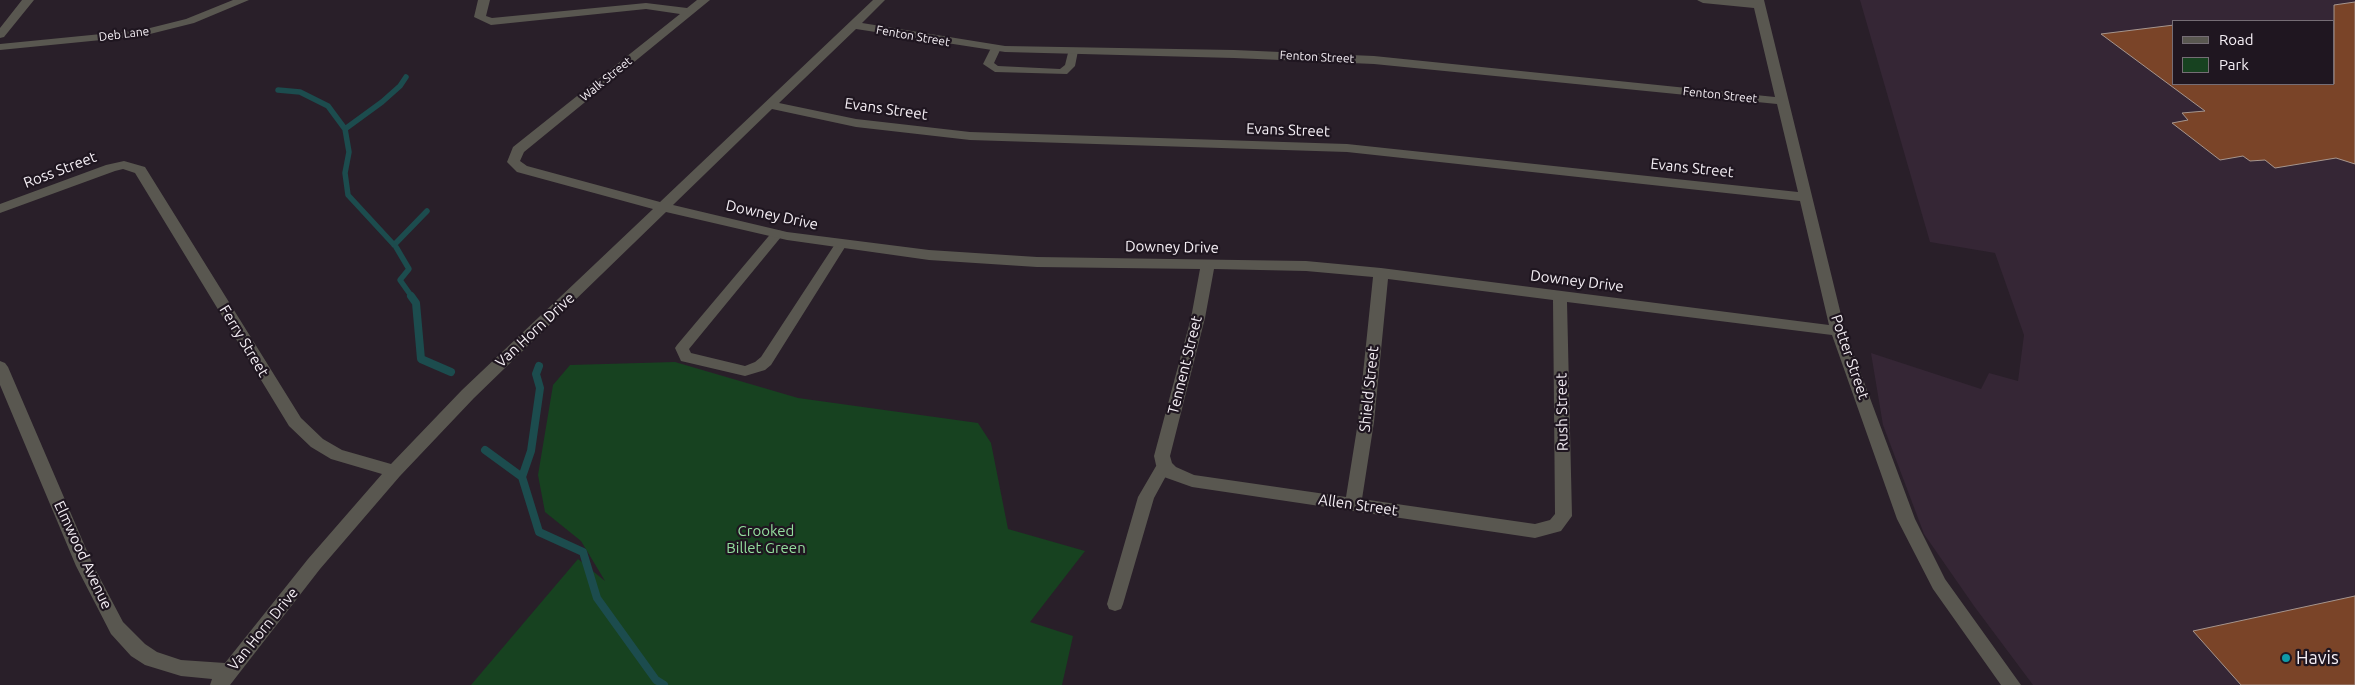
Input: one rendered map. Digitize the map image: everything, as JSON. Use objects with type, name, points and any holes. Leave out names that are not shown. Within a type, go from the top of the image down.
[{"type":"street","points":[[0,35],[28,0]]},
{"type":"street","name":"Deb Lane","points":[[0,47],[142,33],[190,22],[243,0]]},
{"type":"street","points":[[484,0],[480,17],[491,22],[646,6],[690,12]]},
{"type":"street","name":"Walk Street","points":[[513,162],[518,150],[704,0]]},
{"type":"street","name":"Van Horn Drive","points":[[224,678],[314,564],[394,472],[468,394],[879,0]]},
{"type":"street","points":[[1703,0],[1759,2]]},
{"type":"street","name":"Potter Street","points":[[1759,2],[1781,101],[1838,331],[1906,519],[1922,554],[1959,614],[2012,685]]},
{"type":"street","name":"Fenton Street","points":[[852,25],[996,48],[1234,54],[1374,60],[1781,101]]},
{"type":"street","name":"Evans Street","points":[[770,104],[856,123],[970,136],[1043,140],[1347,148],[1805,197]]},
{"type":"street","name":"Downey Drive","points":[[513,162],[522,169],[661,207],[777,234],[841,244],[929,255],[992,260],[1306,266],[1382,273],[1838,331]]},
{"type":"street","name":"Ross Street","points":[[0,209],[111,168],[132,166]]},
{"type":"street","name":"Ferry Street","points":[[132,166],[140,170],[295,422],[317,443],[336,455],[394,472]]},
{"type":"street","name":"Tennent Street","points":[[1164,465],[1162,456],[1198,318],[1208,264]]},
{"type":"street","name":"Shield Street","points":[[1354,505],[1366,422],[1382,273]]},
{"type":"street","name":"Rush Street","points":[[1555,526],[1564,516],[1560,295]]},
{"type":"street","name":"Elmwood Avenue","points":[[0,367],[85,566],[117,628],[138,650],[152,659],[224,678]]},
{"type":"street","name":"Allen Street","points":[[1164,465],[1170,472],[1192,481],[1535,531],[1555,526]]},
{"type":"lane","points":[[996,48],[988,64],[990,67],[1063,72],[1070,66],[1073,51]]},
{"type":"lane","points":[[777,234],[682,348],[686,357],[745,371],[760,366],[766,360],[841,244]]},
{"type":"lane","points":[[1115,604],[1146,497],[1164,465]]},
{"type":"shaded area","points":[[1860,0],[2355,0],[2355,685],[2033,685],[1974,606],[1924,534],[1883,425],[1871,353],[1981,389],[1989,373],[2018,381],[2024,335],[1995,253],[1930,242]]},
{"type":"green space","name":"Crooked Billet Green","points":[[675,362],[798,398],[978,423],[991,443],[1008,529],[1085,551],[1030,622],[1073,636],[1062,685],[471,685],[578,559],[605,581],[581,541],[545,512],[538,475],[553,385],[570,365]]},
{"type":"building","points":[[2355,2],[2355,164],[2336,158],[2275,168],[2265,160],[2250,161],[2243,156],[2220,160],[2172,123],[2188,120],[2182,113],[2205,111],[2101,34],[2172,25],[2172,85],[2335,85],[2334,5]]},
{"type":"building","name":"Havis","points":[[2355,596],[2355,685],[2241,685],[2193,631]]},
{"type":"waterway","points":[[345,129],[382,102],[400,86],[406,77]]},
{"type":"waterway","points":[[278,90],[300,92],[328,106],[345,129]]},
{"type":"waterway","points":[[345,129],[349,152],[345,173],[348,195],[394,245]]},
{"type":"waterway","points":[[394,245],[427,211]]},
{"type":"waterway","points":[[394,245],[409,269],[400,280],[412,297]]},
{"type":"waterway","points":[[411,296],[416,303],[421,359],[451,372]]},
{"type":"waterway","points":[[522,477],[531,451],[540,388],[536,374],[539,366]]},
{"type":"waterway","points":[[485,450],[522,477]]},
{"type":"waterway","points":[[522,477],[539,532],[583,552],[597,598],[656,680],[664,685]]},
{"type":"place","name":"Havis","points":[[2286,658]]}]
